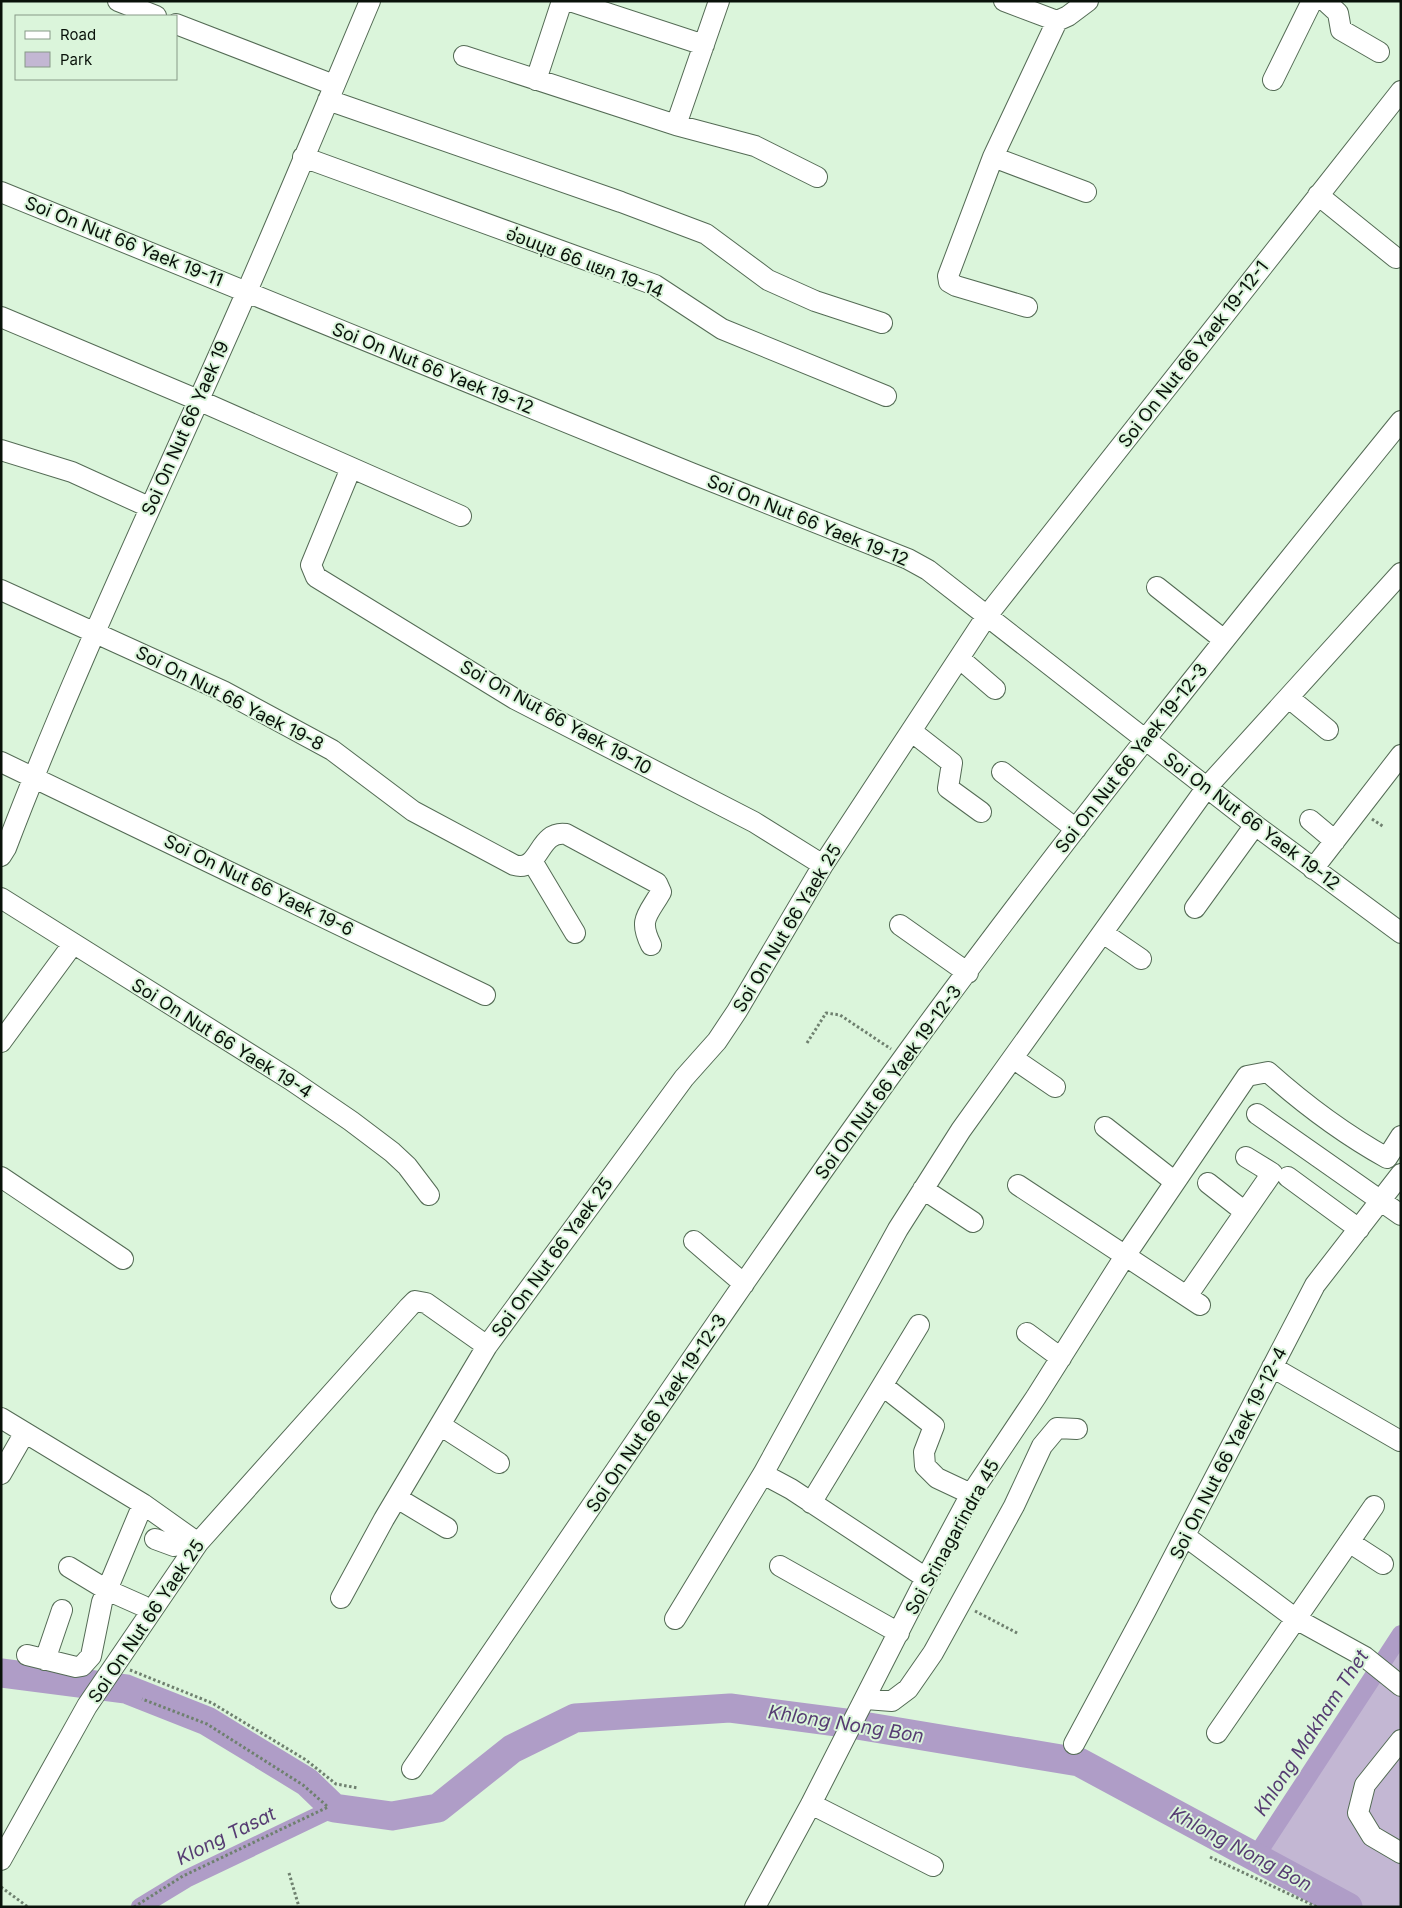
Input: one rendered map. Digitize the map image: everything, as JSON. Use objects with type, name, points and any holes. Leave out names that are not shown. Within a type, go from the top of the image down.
[{"type":"street","points":[[118,1],[153,15]]},
{"type":"street","name":"Soi On Nut 66 Yaek 19","points":[[1,856],[6,848],[94,630],[246,292],[370,1]]},
{"type":"street","points":[[536,80],[562,1]]},
{"type":"street","points":[[570,1],[704,45]]},
{"type":"street","points":[[676,125],[719,1]]},
{"type":"street","points":[[1004,1],[1056,21]]},
{"type":"street","points":[[1028,306],[956,286],[949,282],[948,276],[993,157],[1056,21],[1068,16],[1088,1]]},
{"type":"street","points":[[1273,80],[1312,1]]},
{"type":"street","points":[[1325,1],[1338,14],[1342,30],[1379,52]]},
{"type":"street","points":[[178,25],[331,93],[706,234],[768,280],[815,301],[882,322]]},
{"type":"street","points":[[464,56],[676,125],[755,146],[817,176]]},
{"type":"street","name":"Soi On Nut 66 Yaek 19-12-1","points":[[986,617],[1401,91]]},
{"type":"street","name":"อ่อนนุช 66 แยก 19-14","points":[[303,157],[655,285],[722,328],[886,396]]},
{"type":"street","points":[[993,157],[1086,192]]},
{"type":"street","name":"Soi On Nut 66 Yaek 19-11","points":[[1,192],[246,292]]},
{"type":"street","points":[[1318,195],[1396,258]]},
{"type":"street","name":"Soi On Nut 66 Yaek 19-12","points":[[246,292],[682,470],[881,546],[928,570],[1255,825],[1401,933]]},
{"type":"street","points":[[1,317],[198,400],[461,516]]},
{"type":"street","name":"Soi On Nut 66 Yaek 19-12-3","points":[[412,1769],[744,1284],[904,1057],[1144,739],[1401,421]]},
{"type":"street","points":[[1,450],[72,472],[149,507]]},
{"type":"street","name":"Soi On Nut 66 Yaek 19-10","points":[[351,468],[311,565],[316,577],[515,699],[754,822],[824,865]]},
{"type":"street","points":[[675,1619],[763,1474],[898,1228],[961,1130],[1014,1059],[1207,787],[1401,573]]},
{"type":"street","points":[[1157,587],[1224,640]]},
{"type":"street","name":"Soi On Nut 66 Yaek 19-8","points":[[1,590],[94,630],[223,691],[332,750],[413,811],[520,866],[532,861]]},
{"type":"street","name":"Soi On Nut 66 Yaek 25","points":[[1,1860],[88,1706],[194,1541],[416,1301],[426,1303],[487,1346],[684,1078],[717,1041],[824,865],[986,617]]},
{"type":"street","points":[[959,658],[995,689]]},
{"type":"street","points":[[1289,698],[1328,730]]},
{"type":"street","points":[[911,731],[952,762],[948,788],[981,812]]},
{"type":"street","points":[[1313,869],[1401,755]]},
{"type":"street","name":"Soi On Nut 66 Yaek 19-6","points":[[1,762],[485,995]]},
{"type":"street","points":[[1002,772],[1076,830]]},
{"type":"street","points":[[1310,820],[1335,841]]},
{"type":"street","points":[[1195,908],[1255,825]]},
{"type":"street","points":[[575,933],[532,861],[550,835],[558,832],[566,834],[658,882],[661,892],[643,923],[643,931],[651,945]]},
{"type":"street","name":"Soi On Nut 66 Yaek 19-4","points":[[1,898],[291,1080],[351,1121],[392,1152],[407,1166],[429,1195]]},
{"type":"street","points":[[900,925],[968,973]]},
{"type":"street","points":[[1103,933],[1141,959]]},
{"type":"street","points":[[1,1042],[72,944]]},
{"type":"street","points":[[1014,1059],[1055,1087]]},
{"type":"street","name":"Soi Srinagarindra 45","points":[[755,1907],[838,1753],[926,1578],[971,1494],[1061,1358],[1125,1256],[1247,1076],[1268,1072],[1340,1130],[1388,1158],[1401,1136]]},
{"type":"street","points":[[1257,1114],[1401,1215]]},
{"type":"street","points":[[1105,1127],[1175,1182]]},
{"type":"street","points":[[1018,1185],[1193,1301],[1245,1212],[1272,1174],[1246,1157]]},
{"type":"street","name":"Soi On Nut 66 Yaek 19-12-4","points":[[1074,1744],[1185,1536],[1315,1285],[1401,1174]]},
{"type":"street","points":[[1,1177],[123,1259]]},
{"type":"street","points":[[1288,1177],[1359,1229]]},
{"type":"street","points":[[1208,1183],[1245,1212]]},
{"type":"street","points":[[923,1189],[973,1222]]},
{"type":"street","points":[[694,1240],[744,1284]]},
{"type":"street","points":[[811,1503],[920,1325]]},
{"type":"street","points":[[1027,1332],[1061,1358]]},
{"type":"street","points":[[341,1598],[397,1498],[487,1346]]},
{"type":"street","points":[[1272,1367],[1400,1441]]},
{"type":"street","points":[[883,1386],[934,1426],[924,1452],[925,1466],[937,1478],[971,1494]]},
{"type":"street","points":[[1,1418],[24,1434],[143,1504],[194,1541]]},
{"type":"street","points":[[440,1424],[499,1463]]},
{"type":"street","points":[[866,1699],[892,1701],[908,1689],[961,1604],[1014,1506],[1042,1446],[1057,1428],[1077,1429]]},
{"type":"street","points":[[1,1474],[24,1434]]},
{"type":"street","points":[[763,1474],[926,1578]]},
{"type":"street","points":[[397,1498],[447,1528]]},
{"type":"street","points":[[62,1610],[36,1657],[76,1668],[86,1662],[91,1656],[102,1602],[143,1504]]},
{"type":"street","points":[[1217,1733],[1374,1506]]},
{"type":"street","points":[[1185,1536],[1296,1619],[1365,1657],[1396,1681]]},
{"type":"street","points":[[155,1539],[174,1546],[194,1541]]},
{"type":"street","points":[[1349,1542],[1384,1564]]},
{"type":"street","points":[[780,1566],[898,1633]]},
{"type":"street","points":[[69,1567],[107,1590],[143,1606]]},
{"type":"street","points":[[1401,1740],[1365,1785],[1358,1813],[1372,1836],[1401,1853]]},
{"type":"street","points":[[811,1804],[933,1866]]},
{"type":"path","points":[[807,1043],[826,1013],[840,1015],[904,1057]]},
{"type":"path","points":[[961,1604],[1019,1634]]},
{"type":"path","points":[[114,1668],[143,1673],[212,1703],[306,1760],[336,1784],[358,1788]]},
{"type":"path","points":[[134,1907],[183,1876],[328,1807],[303,1785],[207,1724],[142,1699]]},
{"type":"path","points":[[1210,1858],[1317,1907]]},
{"type":"path","points":[[289,1873],[300,1907]]},
{"type":"path","points":[[1,1886],[28,1907]]},
{"type":"green space","points":[[1401,1634],[1401,1907],[1348,1907],[1256,1856]]},
{"type":"waterway","name":"Khlong Makham Thet","points":[[1256,1856],[1401,1634]]},
{"type":"waterway","name":"Khlong Nong Bon","points":[[1,1673],[126,1689],[207,1721],[307,1782],[334,1808],[392,1816],[438,1808],[512,1749],[575,1718],[730,1708],[845,1723],[1079,1762],[1348,1907]]},
{"type":"waterway","name":"Klong Tasat","points":[[140,1907],[186,1879],[334,1808]]}]
